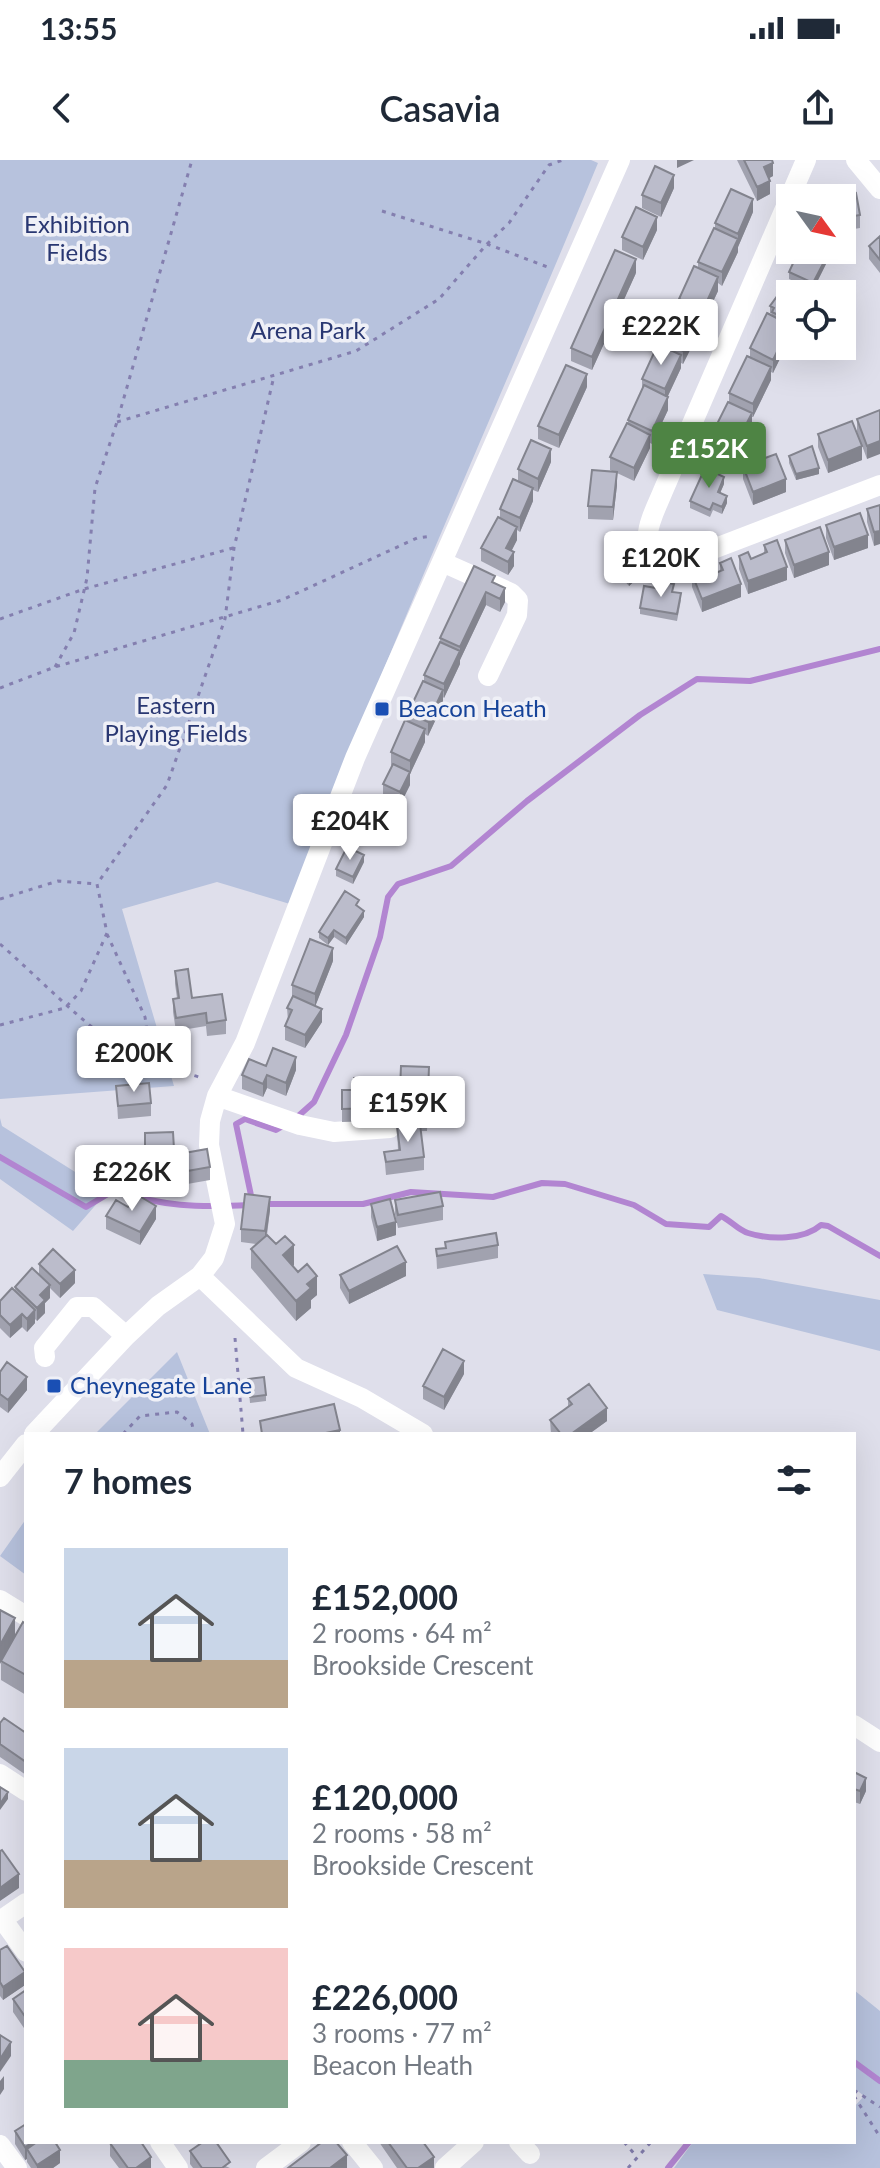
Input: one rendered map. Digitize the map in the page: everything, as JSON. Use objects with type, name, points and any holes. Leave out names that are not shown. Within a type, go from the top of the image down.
[{"type":"street","points":[[36,1432],[126,1336],[158,1306],[200,1276],[222,1238],[222,1206],[209,1145],[210,1121],[219,1092],[245,1043],[355,758],[620,160]]},
{"type":"street","points":[[806,160],[646,532],[647,545],[663,564],[674,564],[880,485]]},
{"type":"street","points":[[856,160],[880,189]]},
{"type":"street","points":[[442,562],[511,593],[518,600],[517,615],[488,676]]},
{"type":"street","points":[[219,1092],[292,1122],[334,1132],[390,1128]]},
{"type":"street","points":[[200,1276],[236,1308],[268,1345],[296,1368],[362,1398],[420,1432]]},
{"type":"street","points":[[45,1357],[44,1348],[77,1307],[93,1307],[126,1336]]},
{"type":"street","points":[[1,1472],[24,1446]]},
{"type":"street","points":[[0,1600],[24,1615]]},
{"type":"street","points":[[856,1726],[880,1742]]},
{"type":"street","points":[[0,1774],[24,1790]]},
{"type":"street","points":[[24,1904],[1,1921],[24,1950]]},
{"type":"street","points":[[161,2144],[178,2168]]},
{"type":"street","points":[[266,2168],[298,2144]]},
{"type":"street","points":[[354,2144],[373,2168]]},
{"type":"street","points":[[445,2168],[472,2144]]},
{"type":"street","points":[[0,2145],[17,2168]]},
{"type":"path","points":[[55,667],[74,633],[84,589],[95,488],[192,160]]},
{"type":"path","points":[[117,422],[356,351],[439,299],[509,223],[549,165],[563,160]]},
{"type":"path","points":[[382,211],[487,244],[568,275]]},
{"type":"path","points":[[153,1070],[145,1017],[107,933],[97,884],[167,785],[225,619],[234,548],[274,376]]},
{"type":"path","points":[[0,688],[55,667],[282,600],[417,538],[455,533]]},
{"type":"path","points":[[0,619],[84,589],[234,548]]},
{"type":"path","points":[[0,899],[58,881],[97,884]]},
{"type":"path","points":[[0,1025],[65,1008],[87,980],[107,933]]},
{"type":"path","points":[[0,944],[65,1008],[153,1070],[196,1075],[219,1092]]},
{"type":"path","points":[[236,1308],[235,1355],[243,1432]]},
{"type":"path","points":[[125,1432],[140,1416],[177,1412],[192,1424],[194,1432]]},
{"type":"path","points":[[856,2091],[880,2107]]},
{"type":"path","points":[[856,2098],[880,2137]]},
{"type":"path","points":[[626,2144],[637,2157]]},
{"type":"path","points":[[628,2168],[649,2144]]},
{"type":"green space","points":[[0,160],[591,160],[598,163],[402,625],[290,904],[217,882],[122,909],[174,1086],[0,1099]]},
{"type":"green space","points":[[0,1118],[2,1126],[107,1192],[73,1231],[0,1179]]},
{"type":"green space","points":[[703,1274],[759,1278],[880,1300],[880,1351],[717,1310]]},
{"type":"green space","points":[[177,1352],[209,1432],[97,1432]]},
{"type":"green space","points":[[24,1522],[24,1574],[0,1556]]},
{"type":"green space","points":[[856,1992],[880,2011],[880,2168],[674,2168],[692,2144],[856,2144],[856,2105],[864,2096],[856,2090]]},
{"type":"building","points":[[744,160],[772,160],[773,163],[764,167],[770,181],[757,187]]},
{"type":"building","points":[[655,166],[674,175],[661,203],[642,195]]},
{"type":"building","points":[[731,189],[753,199],[738,234],[715,223]]},
{"type":"building","points":[[856,193],[860,215],[856,216]]},
{"type":"building","points":[[636,207],[657,217],[643,247],[622,237]]},
{"type":"building","points":[[714,228],[738,239],[722,272],[698,262]]},
{"type":"building","points":[[880,236],[880,260],[869,246]]},
{"type":"building","points":[[615,250],[636,259],[592,357],[571,348]]},
{"type":"building","points":[[793,264],[823,264],[815,280],[806,280],[789,272]]},
{"type":"building","points":[[694,266],[718,277],[703,310],[679,299]]},
{"type":"building","points":[[776,298],[776,314],[770,306]]},
{"type":"building","points":[[677,305],[700,316],[683,351],[660,339]]},
{"type":"building","points":[[767,313],[776,318],[776,354],[773,360],[750,348]]},
{"type":"building","points":[[658,344],[681,355],[665,389],[642,379]]},
{"type":"building","points":[[747,356],[771,367],[753,404],[729,393]]},
{"type":"building","points":[[566,365],[587,374],[559,435],[538,426]]},
{"type":"building","points":[[644,385],[668,397],[652,431],[628,420]]},
{"type":"building","points":[[728,402],[752,413],[734,448],[711,436]]},
{"type":"building","points":[[880,410],[880,441],[867,446],[857,419]]},
{"type":"building","points":[[852,421],[862,446],[828,460],[818,434]]},
{"type":"building","points":[[627,423],[650,435],[634,468],[610,457]]},
{"type":"building","points":[[531,440],[551,449],[538,479],[518,469]]},
{"type":"building","points":[[812,446],[819,468],[796,474],[789,456]]},
{"type":"building","points":[[776,454],[786,479],[753,492],[743,466]]},
{"type":"building","points":[[705,468],[724,477],[718,492],[727,496],[722,507],[713,503],[710,510],[690,501]]},
{"type":"building","points":[[592,470],[617,472],[613,507],[588,506]]},
{"type":"building","points":[[513,479],[533,488],[520,518],[500,509]]},
{"type":"building","points":[[880,505],[880,531],[874,532],[867,509]]},
{"type":"building","points":[[860,513],[868,535],[834,547],[826,525]]},
{"type":"building","points":[[498,517],[517,527],[506,548],[514,552],[508,562],[481,548]]},
{"type":"building","points":[[820,527],[829,552],[794,565],[785,540]]},
{"type":"building","points":[[777,540],[787,567],[748,581],[739,556],[748,552],[751,559],[767,552],[764,545]]},
{"type":"building","points":[[622,545],[642,567],[629,580],[610,558]]},
{"type":"building","points":[[731,558],[741,584],[702,599],[692,574],[703,569],[706,577],[723,570],[720,563]]},
{"type":"building","points":[[474,566],[495,576],[492,582],[505,588],[500,599],[486,592],[460,647],[440,638]]},
{"type":"building","points":[[663,582],[674,584],[672,592],[681,593],[677,614],[640,608],[644,586],[662,589]]},
{"type":"building","points":[[440,642],[460,651],[444,684],[424,675]]},
{"type":"building","points":[[423,681],[443,690],[428,722],[408,713]]},
{"type":"building","points":[[405,720],[425,729],[410,761],[391,752]]},
{"type":"building","points":[[393,764],[410,772],[400,792],[383,784]]},
{"type":"building","points":[[374,810],[390,817],[381,837],[357,825],[361,815],[370,819]]},
{"type":"building","points":[[347,847],[364,855],[353,877],[336,869]]},
{"type":"building","points":[[345,891],[359,900],[356,905],[364,911],[346,938],[334,930],[328,938],[319,932]]},
{"type":"building","points":[[310,939],[333,948],[315,994],[292,985]]},
{"type":"building","points":[[188,969],[192,998],[222,994],[226,1020],[207,1023],[206,1013],[176,1018],[173,999],[179,998],[175,971]]},
{"type":"building","points":[[293,996],[322,1009],[305,1035],[285,1026],[292,1010],[287,1008]]},
{"type":"building","points":[[273,1048],[296,1057],[286,1083],[267,1075],[263,1084],[242,1075],[249,1059],[266,1066]]},
{"type":"building","points":[[401,1066],[429,1067],[427,1118],[412,1118],[412,1102],[406,1102],[406,1090],[400,1090]]},
{"type":"building","points":[[387,1077],[388,1101],[376,1101],[376,1108],[342,1109],[342,1090],[354,1090],[354,1078]]},
{"type":"building","points":[[149,1083],[151,1103],[118,1106],[116,1086]]},
{"type":"building","points":[[420,1124],[424,1157],[386,1162],[384,1152],[400,1150],[397,1127]]},
{"type":"building","points":[[173,1132],[174,1149],[145,1151],[145,1133]]},
{"type":"building","points":[[207,1149],[210,1167],[176,1173],[173,1155]]},
{"type":"building","points":[[440,1192],[443,1206],[398,1215],[395,1200]]},
{"type":"building","points":[[136,1194],[156,1206],[140,1232],[106,1216],[116,1200],[128,1207]]},
{"type":"building","points":[[245,1194],[270,1197],[265,1231],[241,1229]]},
{"type":"building","points":[[390,1199],[396,1222],[377,1227],[371,1204]]},
{"type":"building","points":[[496,1233],[498,1245],[437,1256],[436,1249],[446,1248],[445,1242]]},
{"type":"building","points":[[267,1235],[276,1244],[285,1236],[294,1245],[283,1255],[298,1272],[307,1264],[317,1276],[307,1284],[311,1288],[296,1301],[251,1249]]},
{"type":"building","points":[[397,1246],[406,1262],[349,1291],[340,1275]]},
{"type":"building","points":[[53,1249],[75,1270],[60,1284],[39,1264]]},
{"type":"building","points":[[32,1268],[50,1285],[40,1295],[45,1300],[37,1308],[15,1287]]},
{"type":"building","points":[[12,1288],[35,1310],[27,1319],[22,1314],[10,1325],[0,1315],[0,1301]]},
{"type":"building","points":[[443,1349],[464,1361],[444,1397],[423,1386]]},
{"type":"building","points":[[7,1362],[27,1377],[8,1400],[0,1394],[0,1372]]},
{"type":"building","points":[[264,1377],[266,1395],[250,1397],[248,1379]]},
{"type":"building","points":[[589,1384],[607,1408],[574,1432],[559,1432],[550,1420],[572,1404],[568,1399]]},
{"type":"building","points":[[334,1404],[340,1430],[262,1432],[260,1421]]},
{"type":"building","points":[[0,1610],[15,1618],[0,1645]]},
{"type":"building","points":[[23,1622],[24,1674],[1,1661]]},
{"type":"building","points":[[4,1718],[24,1732],[24,1761],[0,1744],[0,1723]]},
{"type":"building","points":[[856,1773],[866,1778],[860,1791],[856,1790]]},
{"type":"building","points":[[0,1787],[8,1792],[0,1804]]},
{"type":"building","points":[[0,1851],[19,1874],[0,1888]]},
{"type":"building","points":[[7,1946],[24,1971],[3,1987],[0,1982],[0,1950]]},
{"type":"building","points":[[24,1991],[24,2015],[13,1999]]},
{"type":"building","points":[[0,2035],[11,2042],[0,2059]]},
{"type":"building","points":[[24,2125],[24,2144],[30,2144],[25,2147],[15,2131]]},
{"type":"building","points":[[34,2144],[56,2144],[60,2150],[37,2165],[27,2149]]},
{"type":"building","points":[[111,2144],[142,2144],[151,2157],[136,2168],[128,2168]]},
{"type":"building","points":[[200,2144],[217,2144],[230,2162],[222,2168],[202,2168],[190,2151]]},
{"type":"building","points":[[319,2144],[338,2144],[347,2155],[330,2168],[288,2168]]},
{"type":"building","points":[[389,2144],[424,2144],[434,2157],[418,2168],[407,2168]]},
{"type":"waterway","points":[[296,1118],[314,1102],[346,1035],[380,937],[388,897],[398,884],[451,866],[527,801],[640,715],[697,679],[750,681],[880,649]]},
{"type":"waterway","points":[[252,1200],[236,1124],[245,1119],[276,1130],[283,1126]]},
{"type":"waterway","points":[[0,1157],[86,1207],[113,1191],[180,1205],[249,1205]]},
{"type":"waterway","points":[[264,1204],[363,1204],[411,1192],[493,1197],[542,1183],[565,1184],[634,1205],[666,1224],[709,1227],[721,1216],[748,1233],[776,1238],[806,1234],[821,1225],[828,1226],[880,1256]]},
{"type":"waterway","points":[[856,2063],[880,2081]]},
{"type":"waterway","points":[[668,2168],[687,2144]]},
{"type":"place","name":"Beacon Heath","points":[[382,709]]},
{"type":"place","name":"Cheynegate Lane","points":[[54,1386]]},
{"type":"park label","name":"Exhibition Fields","points":[[77,239]]},
{"type":"park label","name":"Arena Park","points":[[308,331]]},
{"type":"park label","name":"Eastern Playing Fields","points":[[176,720]]}]
